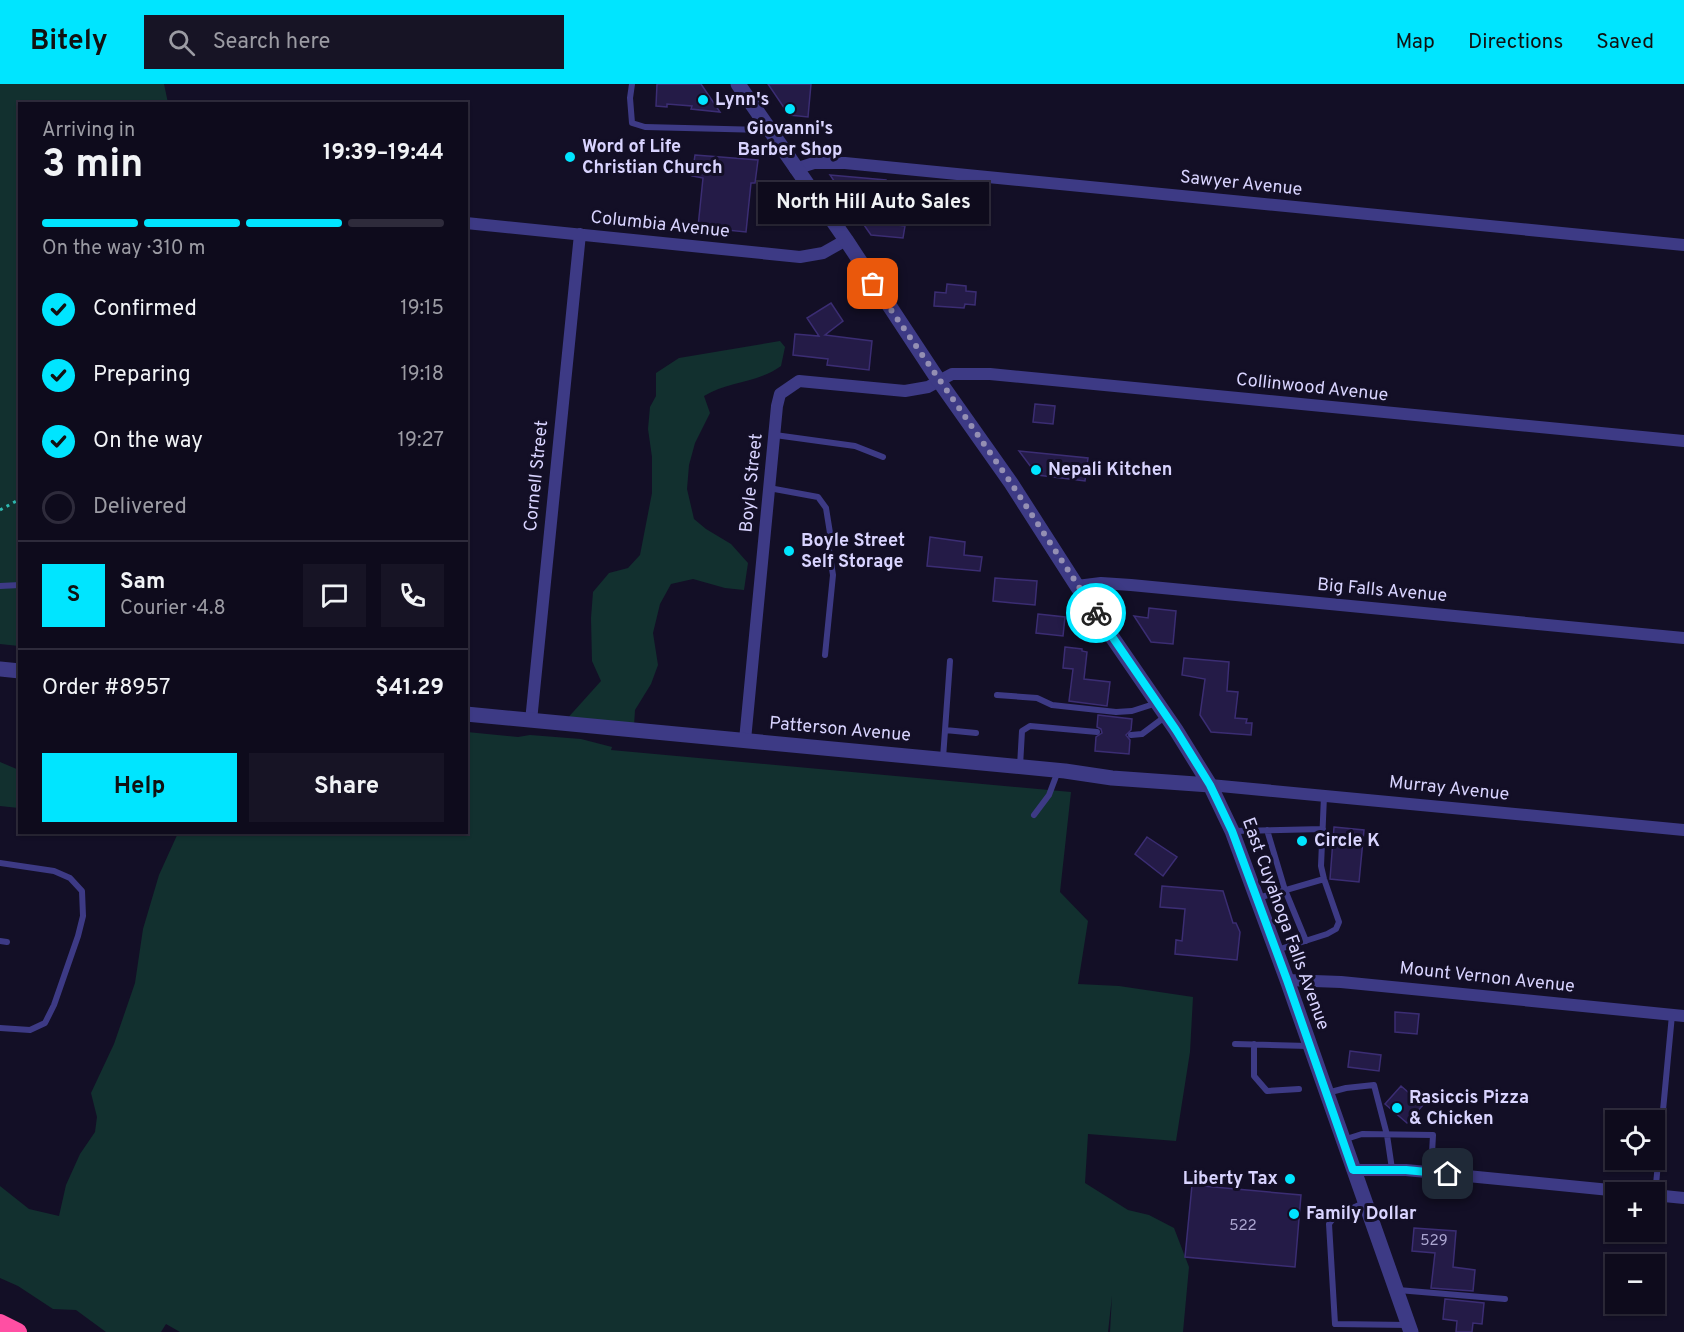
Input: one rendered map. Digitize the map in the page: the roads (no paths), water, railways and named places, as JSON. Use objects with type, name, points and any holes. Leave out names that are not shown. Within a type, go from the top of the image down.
[{"type":"highway","points":[[0,1323],[18,1332]]},
{"type":"street","name":"East Cuyahoga Falls Avenue","points":[[738,84],[846,240],[939,381],[1011,483],[1210,785],[1232,831],[1257,898],[1410,1329]]},
{"type":"street","name":"Sawyer Avenue","points":[[795,169],[817,163],[845,163],[1684,245]]},
{"type":"street","name":"Columbia Avenue","points":[[468,223],[800,257],[823,253],[846,240]]},
{"type":"street","name":"Cornell Street","points":[[531,721],[580,234]]},
{"type":"street","name":"Collinwood Avenue","points":[[939,381],[952,374],[990,374],[1684,441]]},
{"type":"street","name":"Boyle Street","points":[[745,740],[780,394],[799,381],[905,391],[928,387],[939,381]]},
{"type":"street","name":"Big Falls Avenue","points":[[1077,586],[1101,583],[1131,585],[1684,638]]},
{"type":"street","points":[[0,669],[18,671]]},
{"type":"street","name":"Patterson Avenue","points":[[468,714],[1020,766],[1112,778],[1210,785]]},
{"type":"street","name":"Murray Avenue","points":[[1210,785],[1684,830]]},
{"type":"street","name":"Mount Vernon Avenue","points":[[1287,980],[1341,982],[1678,1016]]},
{"type":"street","points":[[1353,1170],[1392,1169],[1431,1172],[1605,1189]]},
{"type":"street","points":[[1665,1196],[1684,1198]]},
{"type":"lane","points":[[632,84],[630,98],[632,123],[645,127],[769,130]]},
{"type":"lane","points":[[775,435],[855,446],[883,457]]},
{"type":"lane","points":[[770,488],[818,497],[826,508],[833,575],[825,655]]},
{"type":"lane","points":[[0,586],[18,585]]},
{"type":"lane","points":[[943,759],[950,661]]},
{"type":"lane","points":[[997,695],[1037,698],[1052,705],[1116,712],[1162,710]]},
{"type":"lane","points":[[1131,735],[1142,734],[1162,710]]},
{"type":"lane","points":[[1020,766],[1022,731],[1030,726],[1097,732]]},
{"type":"lane","points":[[945,730],[976,733]]},
{"type":"lane","points":[[1034,815],[1049,795],[1058,770]]},
{"type":"lane","points":[[1276,951],[1336,929],[1339,922],[1321,866],[1324,795]]},
{"type":"lane","points":[[1232,831],[1323,829]]},
{"type":"lane","points":[[1267,830],[1285,890],[1306,941]]},
{"type":"lane","points":[[0,863],[54,871],[70,878],[82,891],[83,916],[54,1005],[45,1023],[30,1030],[0,1028]]},
{"type":"lane","points":[[1257,898],[1324,879]]},
{"type":"lane","points":[[1657,1182],[1678,1016]]},
{"type":"lane","points":[[1235,1044],[1308,1046]]},
{"type":"lane","points":[[1254,1044],[1254,1076],[1267,1091],[1299,1089]]},
{"type":"lane","points":[[1326,1094],[1374,1084],[1387,1134],[1392,1169]]},
{"type":"lane","points":[[1342,1140],[1362,1134],[1433,1135],[1431,1172]]},
{"type":"lane","points":[[1365,1203],[1336,1215],[1329,1224],[1335,1324],[1410,1329]]},
{"type":"lane","points":[[1396,1290],[1505,1299]]},
{"type":"place","name":"Lynn's","points":[[703,100]]},
{"type":"place","name":"Giovanni's Barber Shop","points":[[790,109]]},
{"type":"place","name":"Word of Life Christian Church","points":[[570,157]]},
{"type":"place","name":"North Hill Auto Sales","points":[[873,284]]},
{"type":"place","name":"Nepali Kitchen","points":[[1036,470]]},
{"type":"place","name":"Boyle Street Self Storage","points":[[789,551]]},
{"type":"place","name":"Circle K","points":[[1302,841]]},
{"type":"place","name":"Rasiccis Pizza & Chicken","points":[[1397,1108]]},
{"type":"place","name":"Liberty Tax","points":[[1290,1179]]},
{"type":"place","name":"Family Dollar","points":[[1294,1214]]}]
